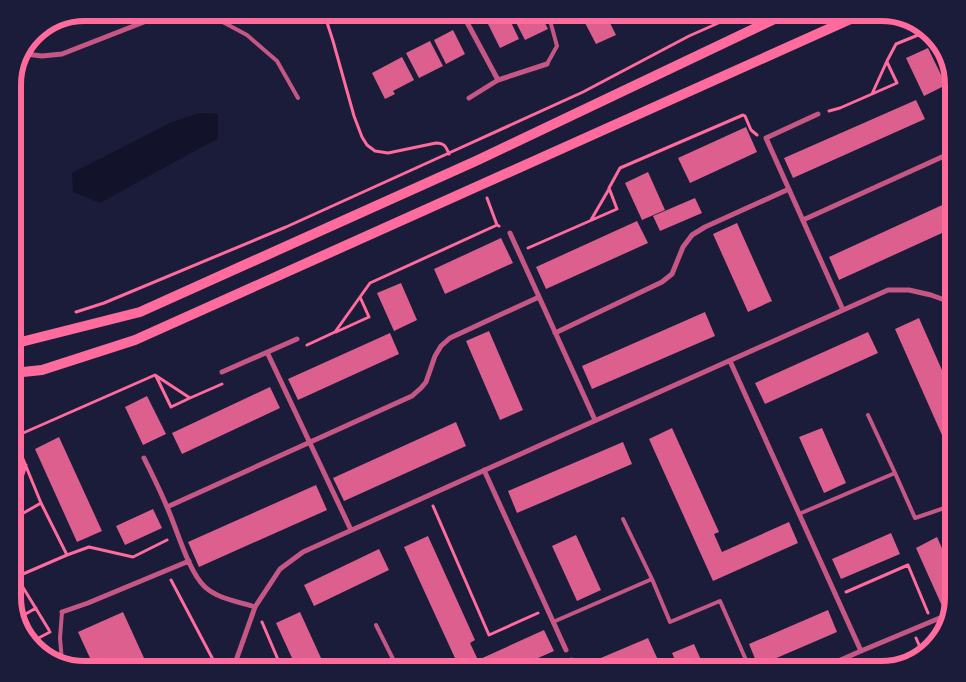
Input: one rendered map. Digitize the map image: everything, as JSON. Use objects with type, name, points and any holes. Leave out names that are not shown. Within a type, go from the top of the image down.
[{"type":"main road","points":[[21,342],[140,312],[478,160],[768,21]]},
{"type":"main road","points":[[21,372],[42,370],[135,340],[844,21]]},
{"type":"street","points":[[29,55],[42,56],[62,54],[144,21]]},
{"type":"street","points":[[467,21],[498,80]]},
{"type":"street","points":[[469,98],[498,80],[547,64]]},
{"type":"street","points":[[818,114],[766,138],[843,310]]},
{"type":"street","points":[[803,220],[945,156]]},
{"type":"street","points":[[555,333],[662,282],[672,274],[683,247],[692,235],[705,227],[788,189]]},
{"type":"street","points":[[510,233],[595,420]]},
{"type":"street","points":[[236,661],[256,607],[280,569],[303,552],[888,290],[909,290],[945,300]]},
{"type":"street","points":[[168,507],[412,396],[426,382],[435,356],[441,346],[450,338],[539,297]]},
{"type":"street","points":[[222,372],[298,338]]},
{"type":"street","points":[[267,352],[351,530]]},
{"type":"street","points":[[730,361],[861,651]]},
{"type":"street","points":[[144,458],[168,507],[196,575],[206,587],[218,595],[256,607]]},
{"type":"street","points":[[484,470],[566,650]]},
{"type":"street","points":[[62,612],[189,561]]},
{"type":"street","points":[[839,661],[941,618]]},
{"type":"lane","points":[[222,21],[247,35],[277,61],[298,98]]},
{"type":"lane","points":[[547,64],[557,46],[550,21]]},
{"type":"lane","points":[[868,415],[915,518],[945,508]]},
{"type":"lane","points":[[799,514],[894,473]]},
{"type":"lane","points":[[623,519],[670,622],[720,600],[746,661]]},
{"type":"lane","points":[[554,622],[652,579]]},
{"type":"lane","points":[[62,612],[60,638],[62,656]]},
{"type":"lane","points":[[376,625],[394,661]]},
{"type":"path","points":[[327,21],[354,116],[362,137],[368,146],[375,151],[388,153],[442,143],[448,153]]},
{"type":"path","points":[[68,314],[104,303],[277,231],[583,92],[722,21]]},
{"type":"path","points":[[872,94],[896,44],[920,34]]},
{"type":"path","points":[[818,114],[840,108],[897,83],[887,61]]},
{"type":"path","points":[[591,220],[620,168],[743,115],[756,135],[766,138]]},
{"type":"path","points":[[518,252],[617,209],[609,188]]},
{"type":"path","points":[[335,332],[369,317],[360,297]]},
{"type":"path","points":[[155,375],[171,407],[190,398]]},
{"type":"path","points":[[21,480],[26,465]]},
{"type":"path","points":[[428,495],[490,635],[547,609]]},
{"type":"path","points":[[42,503],[67,555]]},
{"type":"path","points":[[21,575],[89,547],[133,557],[179,535]]},
{"type":"path","points":[[836,596],[908,565],[932,622]]},
{"type":"path","points":[[166,570],[213,661]]},
{"type":"path","points":[[21,585],[61,649]]},
{"type":"path","points":[[256,607],[278,661]]},
{"type":"path","points":[[24,615],[36,608]]},
{"type":"path","points":[[37,639],[50,632]]},
{"type":"shaded area","points":[[200,113],[218,114],[218,139],[100,203],[73,192],[72,173],[172,122]]},
{"type":"building","points":[[494,21],[510,21],[519,39],[500,48],[488,24]]},
{"type":"building","points":[[515,21],[544,21],[548,29],[525,40]]},
{"type":"building","points":[[580,21],[609,21],[616,35],[596,44],[585,23],[582,24]]},
{"type":"building","points":[[453,30],[465,54],[446,64],[434,40]]},
{"type":"building","points":[[430,41],[443,66],[419,78],[406,53]]},
{"type":"building","points":[[928,48],[945,86],[924,96],[906,58]]},
{"type":"building","points":[[402,57],[414,80],[393,91],[395,94],[385,99],[372,73]]},
{"type":"building","points":[[916,100],[925,119],[793,178],[784,158]]},
{"type":"building","points":[[746,127],[757,152],[690,183],[678,158]]},
{"type":"building","points":[[648,172],[665,210],[642,220],[625,183]]},
{"type":"building","points":[[695,198],[702,213],[660,231],[653,216]]},
{"type":"building","points":[[945,204],[945,232],[839,280],[829,257]]},
{"type":"building","points":[[637,221],[648,243],[546,289],[536,267]]},
{"type":"building","points":[[737,223],[772,301],[748,312],[713,234]]},
{"type":"building","points":[[501,238],[513,263],[445,294],[434,269]]},
{"type":"building","points":[[401,283],[417,320],[394,331],[377,293]]},
{"type":"building","points":[[705,312],[715,336],[592,389],[582,366]]},
{"type":"building","points":[[919,318],[945,377],[945,442],[895,329]]},
{"type":"building","points":[[489,331],[523,410],[500,420],[466,341]]},
{"type":"building","points":[[868,332],[878,353],[765,404],[755,383]]},
{"type":"building","points":[[390,333],[399,354],[298,400],[288,379]]},
{"type":"building","points":[[270,387],[280,408],[182,454],[172,433]]},
{"type":"building","points":[[147,396],[166,434],[143,445],[125,407]]},
{"type":"building","points":[[456,422],[466,446],[344,501],[333,478]]},
{"type":"building","points":[[672,428],[719,532],[714,534],[722,552],[789,522],[798,543],[713,581],[649,439]]},
{"type":"building","points":[[822,428],[846,483],[824,493],[799,437]]},
{"type":"building","points":[[59,437],[102,531],[77,542],[35,449]]},
{"type":"building","points":[[623,442],[632,464],[517,513],[508,491]]},
{"type":"building","points":[[316,485],[327,510],[199,567],[188,542]]},
{"type":"building","points":[[153,509],[162,528],[125,545],[116,526]]},
{"type":"building","points":[[891,533],[900,554],[841,579],[832,559]]},
{"type":"building","points":[[576,535],[601,590],[577,601],[552,546]]},
{"type":"building","points":[[428,536],[475,640],[470,643],[478,660],[544,630],[554,651],[531,661],[456,661],[404,547]]},
{"type":"building","points":[[937,537],[945,555],[945,597],[944,605],[942,606],[916,548]]},
{"type":"building","points":[[379,549],[389,570],[314,606],[304,585]]},
{"type":"building","points":[[828,610],[837,632],[770,661],[756,661],[749,644]]},
{"type":"building","points":[[123,612],[145,661],[91,661],[78,632]]},
{"type":"building","points":[[300,612],[322,661],[293,661],[276,623]]},
{"type":"building","points":[[648,638],[658,660],[655,661],[594,661]]},
{"type":"building","points":[[694,644],[701,661],[676,661],[672,653]]}]
